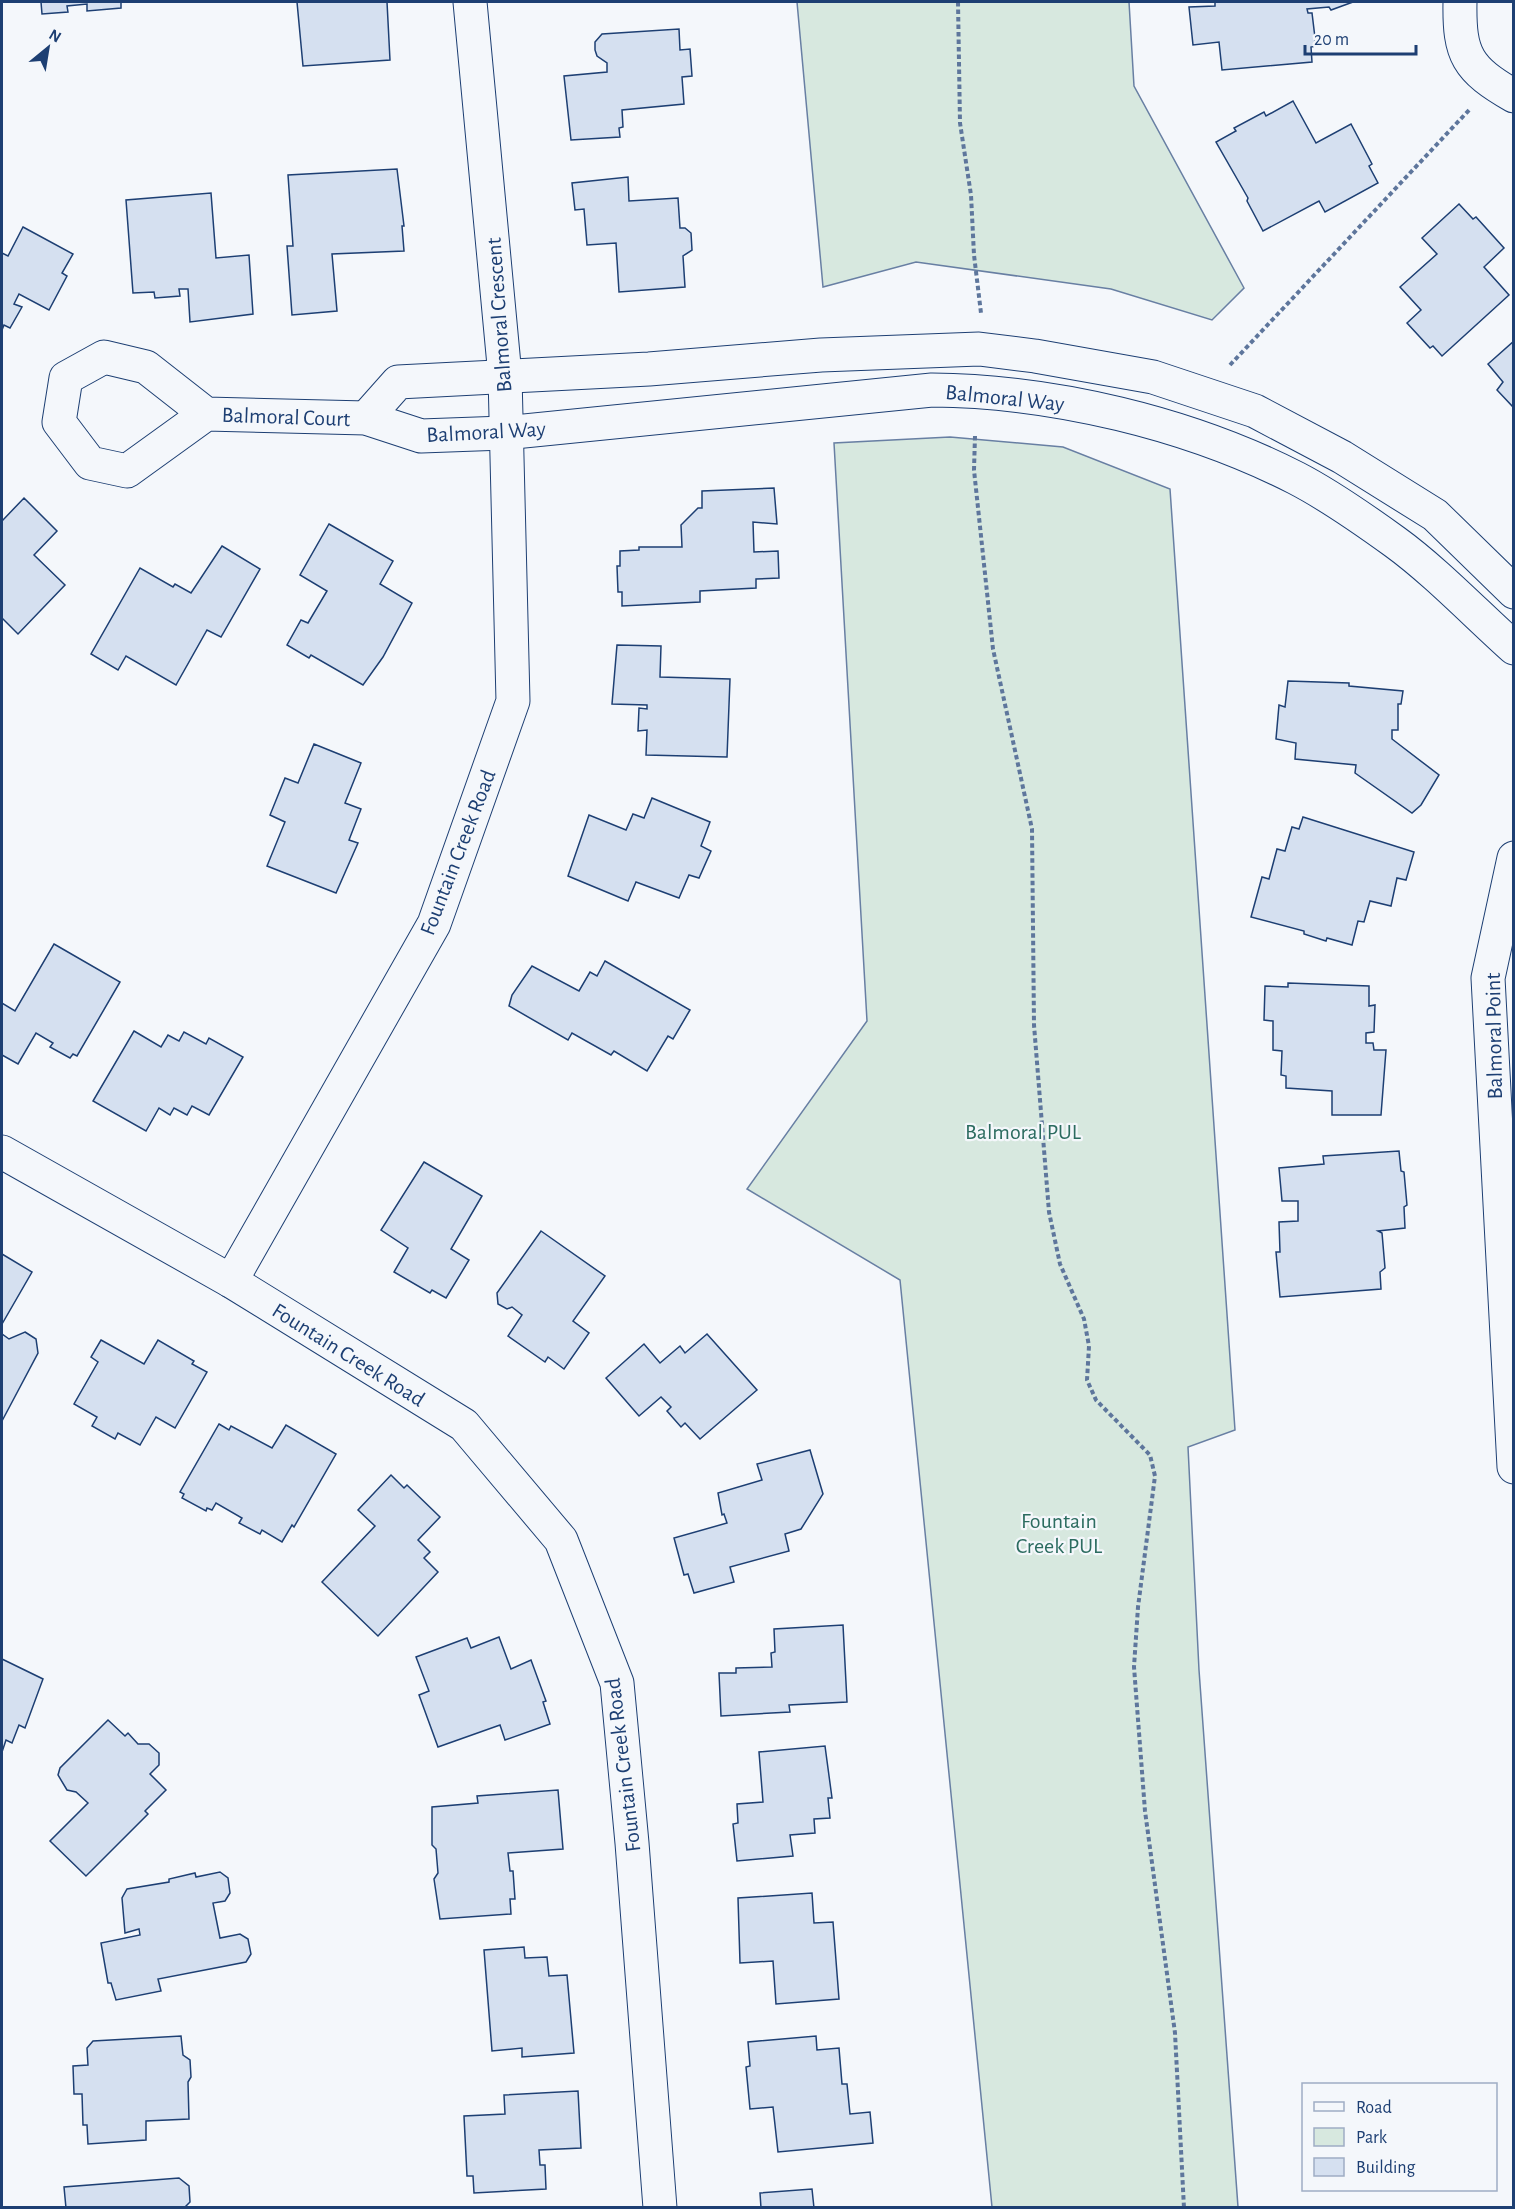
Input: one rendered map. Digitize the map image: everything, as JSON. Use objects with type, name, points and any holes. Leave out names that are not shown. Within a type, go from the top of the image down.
[{"type":"street","name":"Balmoral Crescent","points":[[470,2],[505,376],[504,434],[513,700]]},
{"type":"street","points":[[1460,2],[1460,36],[1474,69],[1503,90]]},
{"type":"street","name":"Balmoral Way","points":[[1514,592],[1435,515],[1342,457],[1255,411],[1153,377],[1035,356],[979,349],[821,355],[649,369],[399,382],[366,418],[422,436],[504,434],[932,390],[978,390],[1047,398],[1180,429],[1296,478],[1396,543],[1514,648]]},
{"type":"street","name":"Balmoral Court","points":[[206,414],[366,418]]},
{"type":"street","name":"Fountain Creek Road","points":[[231,1281],[434,924],[513,700]]},
{"type":"street","name":"Balmoral Point","points":[[1514,858],[1488,978],[1508,1273],[1514,1467]]},
{"type":"street","name":"Fountain Creek Road","points":[[2,1152],[231,1281],[464,1425],[561,1540],[617,1683],[632,1843],[660,2208]]},
{"type":"path","points":[[958,2],[960,123],[971,195],[981,313]]},
{"type":"path","points":[[1230,365],[1503,90]]},
{"type":"path","points":[[975,436],[974,470],[993,649],[1032,829],[1034,1025],[1049,1212],[1060,1264],[1084,1319],[1089,1346],[1087,1380],[1096,1400],[1150,1455],[1155,1476],[1138,1607],[1134,1667],[1145,1811],[1175,2033],[1184,2208]]},
{"type":"green space","points":[[797,2],[1129,2],[1134,86],[1244,288],[1212,320],[1111,289],[916,262],[823,287]]},
{"type":"green space","points":[[950,437],[1063,447],[1170,489],[1235,1430],[1188,1447],[1199,1670],[1238,2207],[992,2207],[900,1280],[747,1189],[867,1021],[834,443]]},
{"type":"building","points":[[41,2],[121,2],[121,8],[87,11],[87,4],[67,6],[68,12],[42,14]]},
{"type":"building","points":[[297,2],[387,2],[390,60],[303,66]]},
{"type":"building","points":[[1215,2],[1353,2],[1331,10],[1329,7],[1307,9],[1308,13],[1312,13],[1316,46],[1311,47],[1312,62],[1222,70],[1219,42],[1193,45],[1189,7],[1215,6]]},
{"type":"building","points":[[679,29],[680,50],[690,49],[692,76],[682,77],[684,104],[622,110],[623,127],[619,128],[620,137],[571,140],[564,76],[607,72],[607,63],[597,56],[595,50],[595,42],[602,34]]},
{"type":"building","points":[[1293,101],[1316,143],[1351,124],[1372,164],[1369,166],[1378,183],[1325,212],[1319,201],[1263,231],[1247,201],[1248,198],[1216,142],[1236,131],[1234,128],[1264,112],[1266,116]]},
{"type":"building","points":[[397,169],[404,226],[402,226],[404,251],[332,254],[337,311],[292,315],[287,246],[293,246],[288,175]]},
{"type":"building","points":[[628,177],[629,201],[678,198],[680,228],[685,228],[691,233],[692,250],[683,256],[685,287],[619,292],[616,243],[587,245],[584,209],[575,210],[572,183]]},
{"type":"building","points":[[211,193],[216,258],[249,255],[253,314],[190,322],[188,289],[179,289],[180,296],[155,298],[154,292],[133,293],[126,200]]},
{"type":"building","points":[[1459,204],[1473,219],[1476,217],[1504,248],[1484,267],[1509,295],[1442,356],[1433,346],[1430,348],[1407,323],[1421,310],[1400,287],[1437,254],[1422,238]]},
{"type":"building","points":[[23,227],[73,254],[62,273],[67,276],[49,310],[19,294],[14,304],[22,307],[10,328],[4,325],[2,330],[2,253],[8,256]]},
{"type":"building","points":[[1514,341],[1514,408],[1497,390],[1503,382],[1488,364]]},
{"type":"building","points":[[774,488],[777,524],[753,522],[754,552],[778,551],[779,578],[756,579],[756,588],[700,591],[700,602],[622,606],[622,592],[618,592],[617,566],[620,566],[620,551],[639,550],[639,547],[682,547],[681,525],[698,508],[702,508],[702,491]]},
{"type":"building","points":[[24,498],[57,531],[34,555],[65,585],[18,634],[2,618],[2,521]]},
{"type":"building","points":[[329,524],[393,561],[380,584],[412,603],[383,657],[363,685],[311,655],[309,658],[287,645],[301,620],[308,623],[327,591],[300,575]]},
{"type":"building","points":[[222,546],[260,569],[221,637],[207,630],[176,685],[126,656],[118,670],[91,654],[140,568],[173,587],[175,584],[191,593]]},
{"type":"building","points":[[617,645],[661,646],[660,677],[730,679],[727,757],[646,755],[647,730],[638,731],[639,708],[647,709],[647,705],[612,704]]},
{"type":"building","points":[[1288,681],[1349,683],[1349,686],[1403,691],[1401,704],[1398,704],[1398,730],[1392,730],[1392,739],[1439,775],[1421,805],[1412,813],[1355,773],[1356,765],[1295,759],[1296,743],[1276,739],[1279,705],[1285,707]]},
{"type":"building","points":[[314,744],[361,763],[345,803],[361,809],[349,840],[358,843],[336,893],[267,866],[285,822],[270,815],[285,778],[298,783]]},
{"type":"building","points":[[652,798],[710,822],[701,846],[711,851],[699,878],[689,875],[679,898],[636,882],[628,901],[568,876],[589,815],[626,830],[633,814],[644,818]]},
{"type":"building","points":[[1303,817],[1414,852],[1406,880],[1397,878],[1391,906],[1370,901],[1364,922],[1358,921],[1352,945],[1327,938],[1326,941],[1304,934],[1304,931],[1251,917],[1262,877],[1269,879],[1277,849],[1285,851],[1292,827],[1299,829]]},
{"type":"building","points":[[54,944],[120,982],[77,1056],[73,1054],[70,1058],[50,1047],[53,1043],[36,1033],[18,1064],[2,1055],[2,1003],[15,1011]]},
{"type":"building","points":[[605,961],[690,1010],[673,1039],[668,1036],[647,1071],[614,1051],[611,1055],[572,1033],[568,1040],[509,1006],[512,995],[532,966],[579,991],[590,972],[597,976]]},
{"type":"building","points":[[1288,983],[1369,986],[1369,1006],[1375,1005],[1374,1032],[1366,1033],[1366,1043],[1373,1043],[1374,1050],[1386,1050],[1381,1115],[1332,1115],[1332,1091],[1286,1088],[1286,1076],[1281,1075],[1282,1051],[1273,1050],[1273,1021],[1264,1020],[1265,986],[1288,987]]},
{"type":"building","points":[[134,1031],[161,1047],[168,1035],[179,1041],[184,1032],[206,1044],[209,1038],[243,1057],[209,1115],[192,1106],[187,1115],[174,1108],[170,1115],[159,1108],[146,1131],[93,1101]]},
{"type":"building","points":[[1399,1151],[1401,1171],[1404,1172],[1407,1205],[1404,1207],[1405,1228],[1378,1231],[1382,1233],[1385,1268],[1380,1272],[1381,1289],[1280,1297],[1276,1252],[1280,1252],[1279,1222],[1298,1221],[1298,1201],[1282,1201],[1279,1168],[1324,1164],[1323,1156]]},
{"type":"building","points":[[424,1162],[482,1196],[451,1249],[469,1260],[446,1298],[432,1290],[430,1293],[394,1272],[408,1248],[381,1230]]},
{"type":"building","points":[[541,1231],[605,1276],[573,1321],[589,1333],[564,1369],[548,1357],[545,1362],[508,1336],[522,1315],[512,1307],[507,1309],[498,1304],[497,1293]]},
{"type":"building","points":[[2,1254],[32,1272],[2,1324]]},
{"type":"building","points":[[25,1332],[36,1339],[38,1353],[2,1421],[2,1334],[9,1339]]},
{"type":"building","points":[[707,1334],[757,1390],[700,1439],[685,1423],[681,1427],[667,1411],[671,1407],[661,1397],[639,1416],[606,1378],[644,1344],[660,1363],[680,1346],[685,1353]]},
{"type":"building","points":[[101,1340],[144,1364],[158,1340],[194,1361],[192,1364],[207,1372],[175,1428],[156,1417],[140,1445],[118,1433],[115,1439],[92,1426],[97,1417],[74,1404],[98,1362],[91,1357]]},
{"type":"building","points":[[219,1424],[229,1430],[231,1426],[272,1448],[286,1425],[336,1454],[294,1527],[292,1525],[282,1542],[262,1530],[260,1534],[239,1523],[242,1518],[216,1503],[212,1510],[207,1508],[206,1511],[182,1498],[184,1494],[180,1492]]},
{"type":"building","points":[[810,1450],[823,1494],[801,1529],[785,1534],[789,1551],[730,1567],[734,1582],[694,1593],[688,1574],[684,1575],[674,1538],[727,1523],[724,1514],[722,1515],[718,1493],[762,1480],[757,1464]]},
{"type":"building","points":[[391,1475],[404,1488],[407,1485],[440,1517],[418,1540],[430,1552],[424,1558],[438,1572],[378,1636],[322,1582],[375,1526],[358,1510]]},
{"type":"building","points":[[843,1625],[847,1702],[789,1705],[790,1712],[721,1716],[719,1673],[736,1673],[736,1668],[772,1667],[771,1653],[775,1652],[774,1629]]},
{"type":"building","points":[[499,1637],[511,1669],[531,1660],[546,1701],[543,1702],[550,1724],[505,1740],[500,1725],[438,1747],[419,1695],[429,1691],[416,1657],[467,1638],[471,1648]]},
{"type":"building","points":[[2,1659],[43,1679],[25,1728],[19,1725],[12,1743],[6,1740],[2,1752]]},
{"type":"building","points":[[108,1720],[125,1736],[128,1733],[138,1744],[149,1744],[159,1753],[159,1765],[150,1774],[166,1790],[145,1811],[148,1814],[86,1876],[50,1841],[88,1803],[76,1792],[67,1790],[58,1775],[60,1768]]},
{"type":"building","points":[[825,1746],[832,1798],[828,1798],[830,1818],[814,1819],[815,1833],[790,1835],[793,1856],[737,1861],[733,1824],[738,1823],[737,1804],[763,1802],[759,1752]]},
{"type":"building","points":[[558,1790],[563,1849],[508,1853],[510,1871],[513,1871],[515,1899],[510,1899],[511,1914],[440,1919],[434,1879],[438,1873],[436,1849],[432,1845],[432,1807],[478,1803],[477,1796]]},
{"type":"building","points":[[220,1872],[228,1878],[230,1893],[225,1901],[213,1903],[220,1938],[240,1934],[248,1939],[251,1954],[246,1962],[158,1979],[161,1991],[116,2000],[111,1983],[108,1983],[101,1943],[140,1935],[139,1929],[125,1933],[122,1898],[127,1889],[169,1882],[169,1879],[195,1873],[196,1877]]},
{"type":"building","points":[[812,1893],[814,1923],[833,1922],[839,1999],[776,2004],[773,1961],[740,1963],[738,1898]]},
{"type":"building","points":[[524,1947],[525,1958],[547,1957],[549,1976],[567,1975],[574,2053],[522,2057],[522,2048],[492,2051],[484,1950]]},
{"type":"building","points":[[181,2036],[183,2055],[190,2060],[189,2119],[146,2121],[146,2140],[88,2144],[87,2125],[83,2125],[82,2094],[74,2094],[73,2066],[88,2065],[87,2048],[93,2041]]},
{"type":"building","points":[[816,2036],[817,2050],[839,2048],[842,2084],[847,2084],[850,2114],[870,2112],[873,2143],[778,2152],[773,2107],[750,2109],[746,2067],[750,2066],[748,2042]]},
{"type":"building","points":[[578,2091],[581,2148],[539,2150],[540,2165],[545,2165],[546,2189],[474,2193],[473,2176],[467,2176],[464,2116],[505,2114],[504,2095]]},
{"type":"building","points":[[179,2178],[189,2186],[190,2202],[184,2208],[66,2208],[64,2187]]},
{"type":"building","points":[[812,2189],[814,2208],[761,2208],[760,2193]]},
{"type":"park label","name":"Balmoral PUL","points":[[1023,1131]]},
{"type":"park label","name":"Fountain Creek PUL","points":[[1059,1532]]}]
